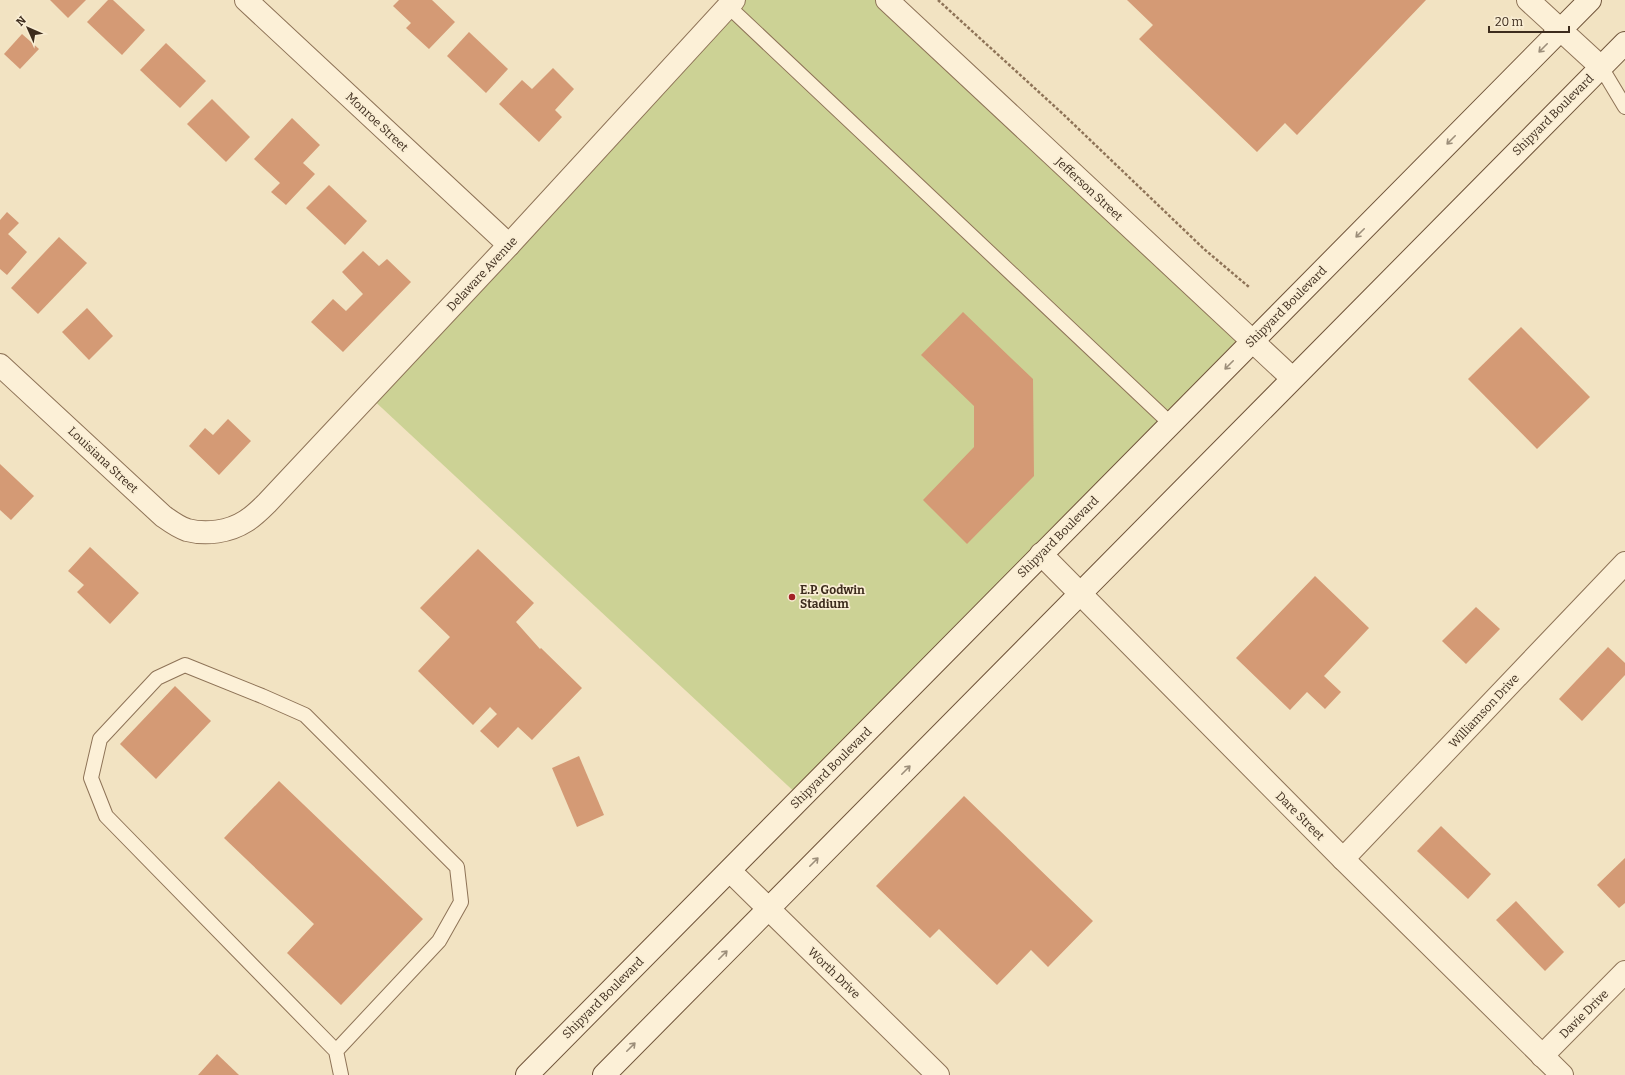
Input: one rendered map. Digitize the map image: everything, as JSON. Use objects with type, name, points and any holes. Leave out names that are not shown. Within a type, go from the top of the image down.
[{"type":"street","name":"Monroe Street","points":[[246,0],[509,245]]},
{"type":"street","name":"Jefferson Street","points":[[887,0],[1292,378]]},
{"type":"street","points":[[1528,0],[1601,67]]},
{"type":"street","name":"Shipyard Boulevard","points":[[527,1075],[1590,0]]},
{"type":"street","name":"Delaware Avenue","points":[[217,532],[244,522],[267,503],[509,245],[731,3]]},
{"type":"street","name":"Shipyard Boulevard","points":[[604,1075],[1625,43]]},
{"type":"street","name":"Louisiana Street","points":[[0,364],[163,516],[187,530],[217,532]]},
{"type":"street","name":"Dare Street","points":[[1041,554],[1343,859],[1562,1075]]},
{"type":"street","name":"Williamson Drive","points":[[1343,859],[1625,563]]},
{"type":"street","name":"Worth Drive","points":[[730,871],[938,1075]]},
{"type":"street","name":"Davie Drive","points":[[1542,1056],[1625,972]]},
{"type":"lane","points":[[731,3],[1171,424]]},
{"type":"lane","points":[[1601,67],[1625,106]]},
{"type":"lane","points":[[336,1051],[439,941],[462,902],[457,867],[305,715],[185,665],[157,678],[100,739],[91,778],[106,816],[336,1051],[342,1075]]},
{"type":"path","points":[[938,0],[1063,114],[1204,249],[1249,287]]},
{"type":"green space","name":"E.P. Godwin Stadium","points":[[734,0],[887,0],[1253,341],[801,798],[368,395]]},
{"type":"building","points":[[50,0],[86,0],[68,18]]},
{"type":"building","points":[[108,0],[113,0],[145,30],[122,55],[87,22]]},
{"type":"building","points":[[399,0],[432,0],[455,22],[429,49],[406,28],[411,23],[393,6]]},
{"type":"building","points":[[1127,0],[1426,0],[1297,135],[1285,123],[1257,152],[1139,39],[1153,25]]},
{"type":"building","points":[[469,32],[508,69],[486,93],[447,56]]},
{"type":"building","points":[[22,34],[39,49],[20,69],[4,54]]},
{"type":"building","points":[[166,43],[206,81],[180,108],[140,70]]},
{"type":"building","points":[[553,68],[574,89],[555,110],[562,117],[539,142],[499,104],[522,80],[532,89]]},
{"type":"building","points":[[212,99],[250,137],[226,162],[187,124]]},
{"type":"building","points":[[292,118],[320,145],[303,163],[315,174],[286,205],[271,192],[280,183],[254,159]]},
{"type":"building","points":[[329,185],[367,221],[345,245],[306,208]]},
{"type":"building","points":[[7,212],[19,223],[8,234],[27,252],[7,275],[0,269],[0,220]]},
{"type":"building","points":[[59,237],[87,263],[38,314],[11,288]]},
{"type":"building","points":[[363,251],[379,266],[387,259],[411,282],[343,352],[311,322],[333,299],[346,311],[363,294],[342,272]]},
{"type":"building","points":[[87,308],[113,336],[89,360],[62,332]]},
{"type":"building","points":[[963,312],[1033,379],[1034,476],[967,544],[923,500],[974,447],[974,406],[921,355]]},
{"type":"building","points":[[1521,327],[1590,397],[1537,449],[1468,379]]},
{"type":"building","points":[[228,419],[251,441],[219,475],[189,446],[205,428],[213,435]]},
{"type":"building","points":[[0,464],[34,496],[11,520],[0,510]]},
{"type":"building","points":[[90,547],[139,593],[110,624],[77,592],[84,585],[68,571]]},
{"type":"building","points":[[478,549],[534,603],[516,622],[540,649],[541,648],[582,688],[532,740],[518,727],[498,748],[480,731],[497,714],[490,707],[473,725],[418,671],[450,637],[420,608]]},
{"type":"building","points":[[1315,576],[1369,628],[1324,676],[1341,692],[1325,709],[1307,692],[1290,710],[1236,658]]},
{"type":"building","points":[[1476,607],[1500,629],[1466,664],[1442,641]]},
{"type":"building","points":[[1608,647],[1625,663],[1625,675],[1582,721],[1559,699]]},
{"type":"building","points":[[175,686],[211,721],[156,779],[120,744]]},
{"type":"building","points":[[579,756],[604,815],[577,827],[552,768]]},
{"type":"building","points":[[279,781],[423,919],[341,1005],[287,953],[314,924],[224,838]]},
{"type":"building","points":[[964,796],[1093,921],[1048,967],[1031,950],[997,985],[939,929],[930,938],[876,886]]},
{"type":"building","points":[[1441,826],[1491,874],[1468,899],[1417,851]]},
{"type":"building","points":[[1625,858],[1625,903],[1619,908],[1597,885]]},
{"type":"building","points":[[1516,901],[1564,952],[1545,971],[1496,920]]},
{"type":"building","points":[[217,1054],[239,1075],[198,1075]]},
{"type":"place","name":"E.P. Godwin Stadium","points":[[792,597]]}]
